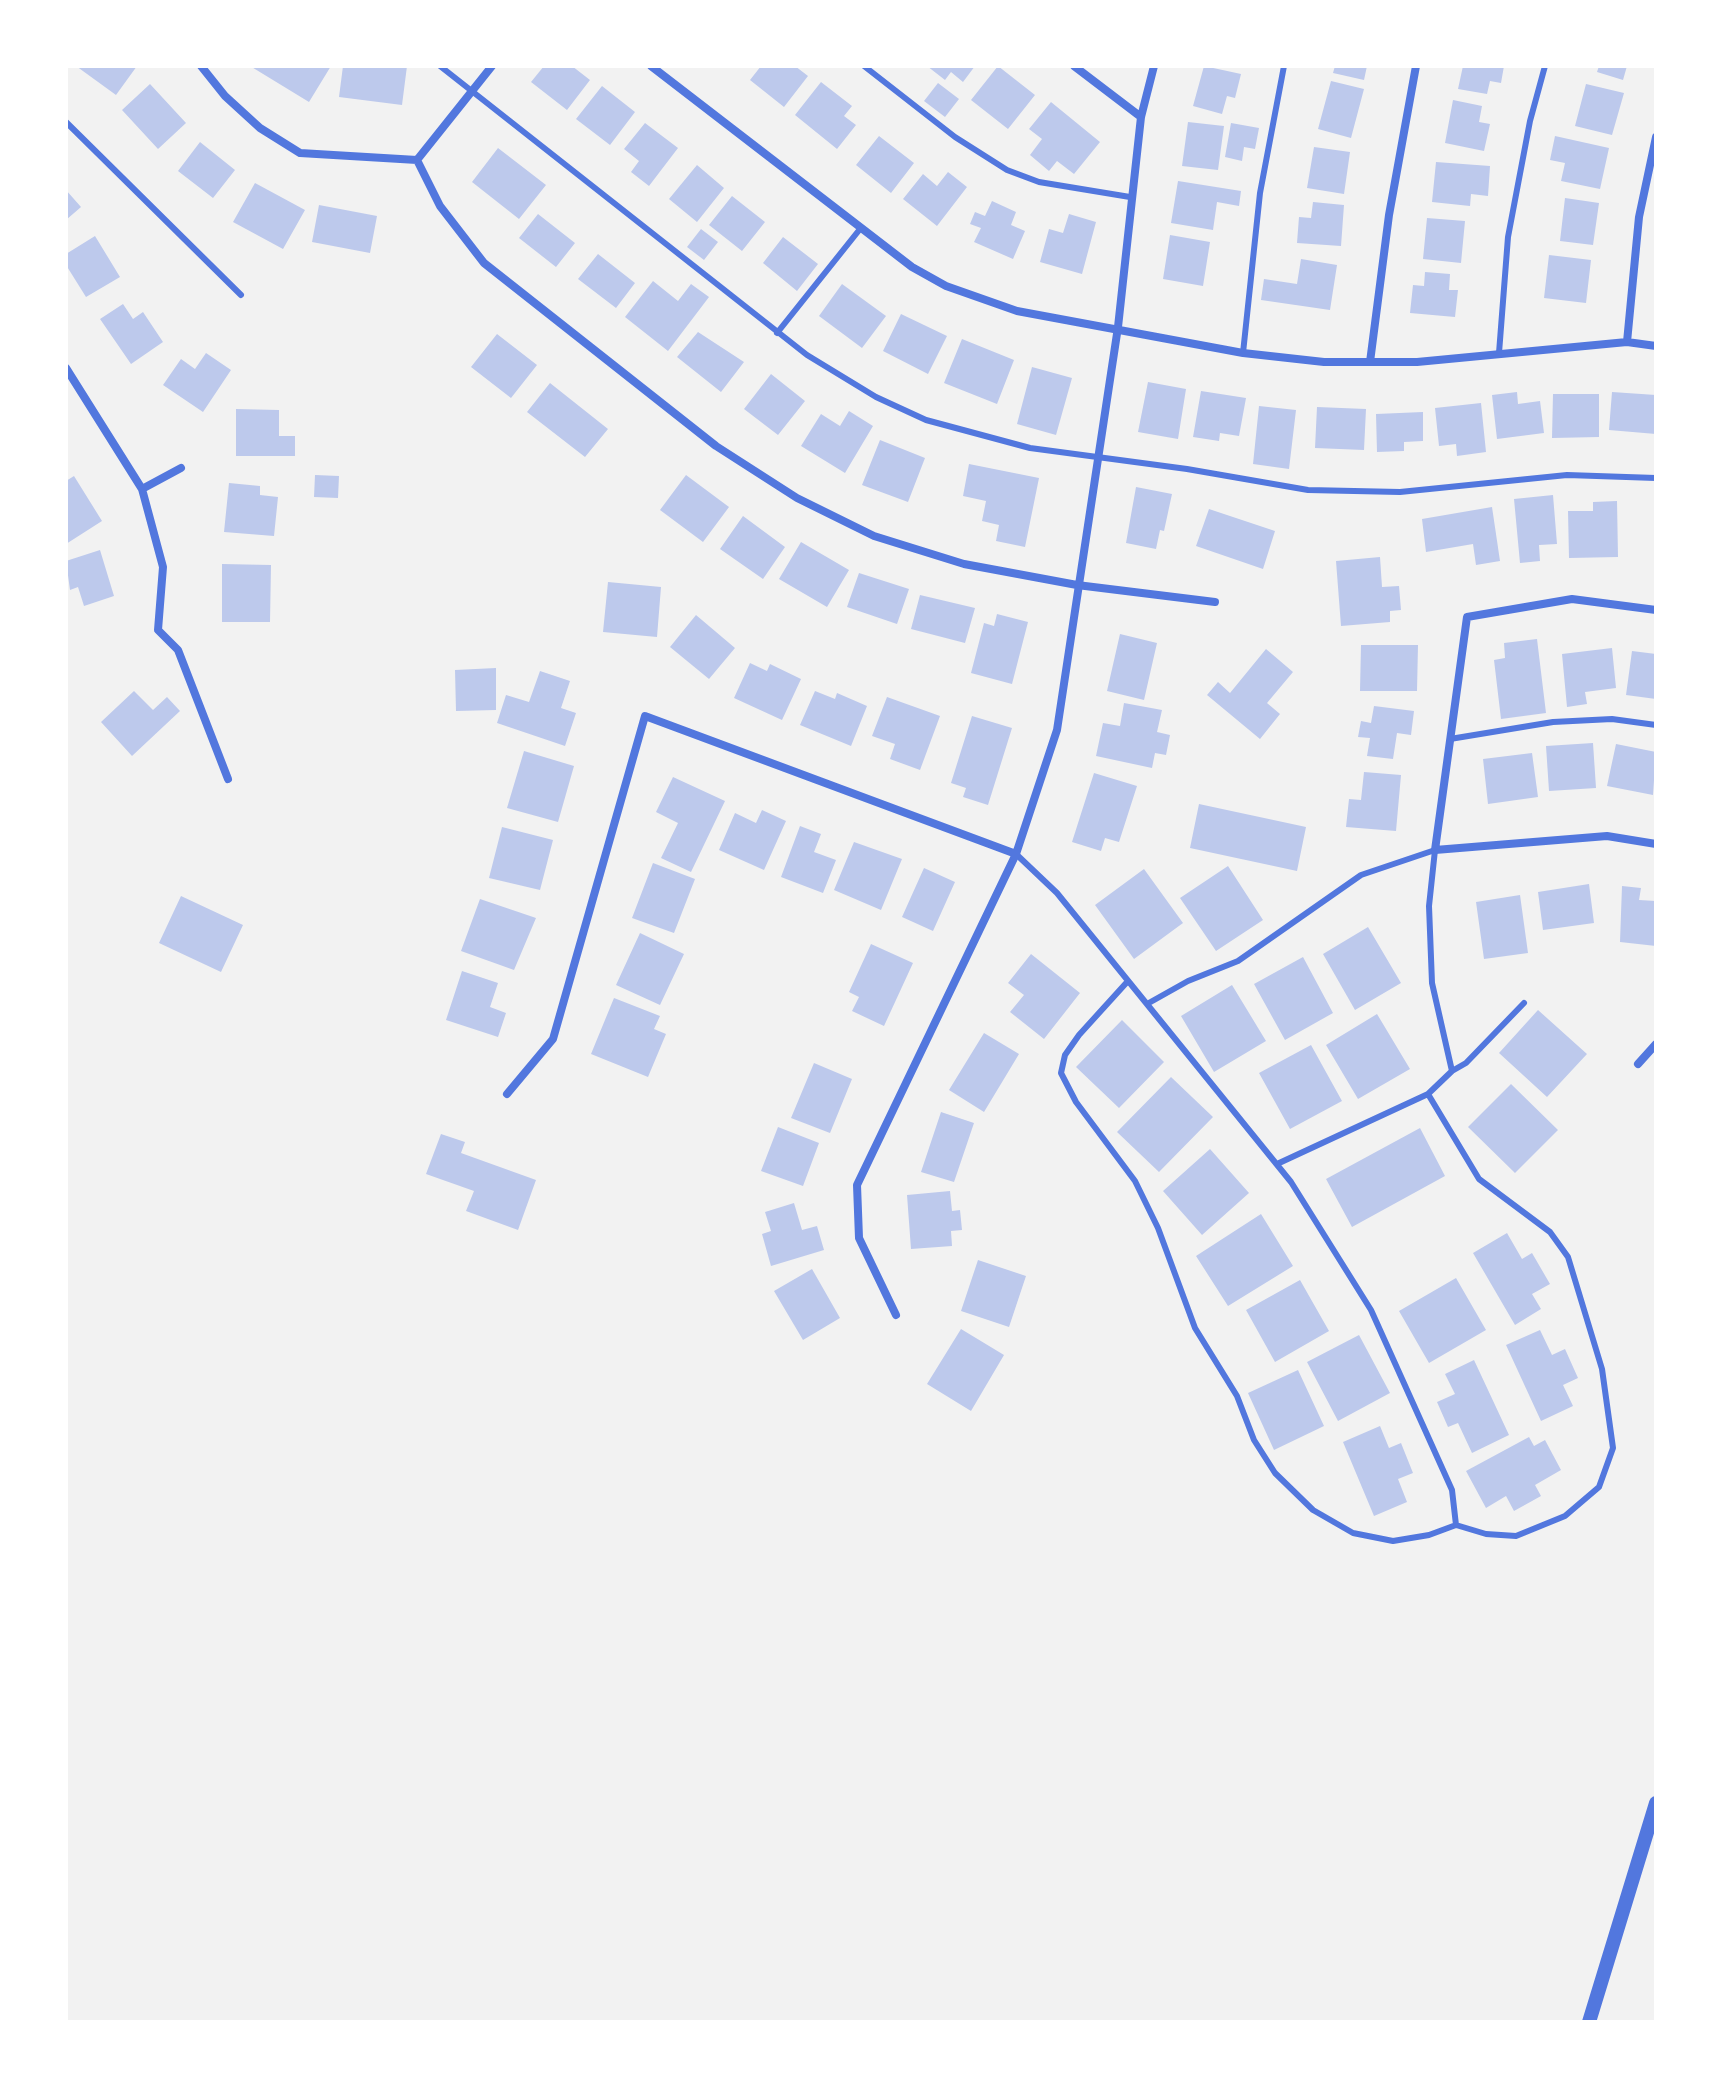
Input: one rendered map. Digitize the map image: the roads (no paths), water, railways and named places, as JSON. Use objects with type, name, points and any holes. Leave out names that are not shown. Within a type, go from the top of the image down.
[{"type":"street","points":[[201,66],[225,96],[260,128],[300,153],[417,160]]},
{"type":"street","points":[[417,160],[492,66]]},
{"type":"street","points":[[651,66],[912,267],[977,299],[1056,320],[1118,327],[1284,360],[1417,362],[1627,342],[1656,346]]},
{"type":"street","points":[[1074,66],[1141,117]]},
{"type":"street","points":[[896,1315],[859,1238],[857,1185],[1016,854],[1057,730],[1095,458],[1118,327],[1141,117],[1154,66]]},
{"type":"street","points":[[1370,362],[1389,215],[1416,66]]},
{"type":"street","points":[[1627,342],[1639,217],[1656,137]]},
{"type":"street","points":[[417,160],[447,217],[484,263],[757,476],[835,519],[919,551],[964,564],[1077,585],[1215,602]]},
{"type":"street","points":[[66,368],[142,489],[163,567],[158,630],[178,650],[228,779]]},
{"type":"street","points":[[142,489],[181,468]]},
{"type":"street","points":[[1656,610],[1572,599],[1467,617],[1435,850],[1607,836],[1656,844]]},
{"type":"street","points":[[507,1094],[553,1039],[645,716],[1016,854]]},
{"type":"street","points":[[1638,1064],[1656,1044]]},
{"type":"street","points":[[1589,2022],[1656,1803]]},
{"type":"lane","points":[[440,66],[777,333],[844,379],[926,420],[1000,443],[1187,469],[1308,490],[1366,493],[1567,475],[1656,478]]},
{"type":"lane","points":[[864,66],[955,137],[1007,170],[1039,182],[1130,197]]},
{"type":"lane","points":[[1243,353],[1260,193],[1284,66]]},
{"type":"lane","points":[[1499,353],[1508,237],[1530,121],[1545,66]]},
{"type":"lane","points":[[66,122],[241,295]]},
{"type":"lane","points":[[777,333],[860,229]]},
{"type":"lane","points":[[1450,739],[1553,722],[1612,719],[1656,725]]},
{"type":"lane","points":[[1147,1004],[1188,981],[1238,961],[1361,875],[1435,850],[1429,906],[1432,983],[1452,1071]]},
{"type":"lane","points":[[1016,854],[1057,893],[1277,1164],[1371,1310],[1452,1490],[1456,1525]]},
{"type":"lane","points":[[1128,981],[1079,1035],[1065,1055],[1061,1073],[1076,1102],[1135,1181],[1158,1228],[1195,1328],[1237,1396],[1254,1440],[1293,1493],[1313,1510],[1353,1533],[1393,1541],[1429,1535],[1456,1525],[1486,1534],[1516,1536],[1565,1516],[1599,1487],[1613,1448],[1602,1369],[1568,1257],[1550,1232],[1479,1179],[1428,1094]]},
{"type":"lane","points":[[1277,1164],[1428,1094],[1452,1071],[1466,1063],[1524,1003]]}]
